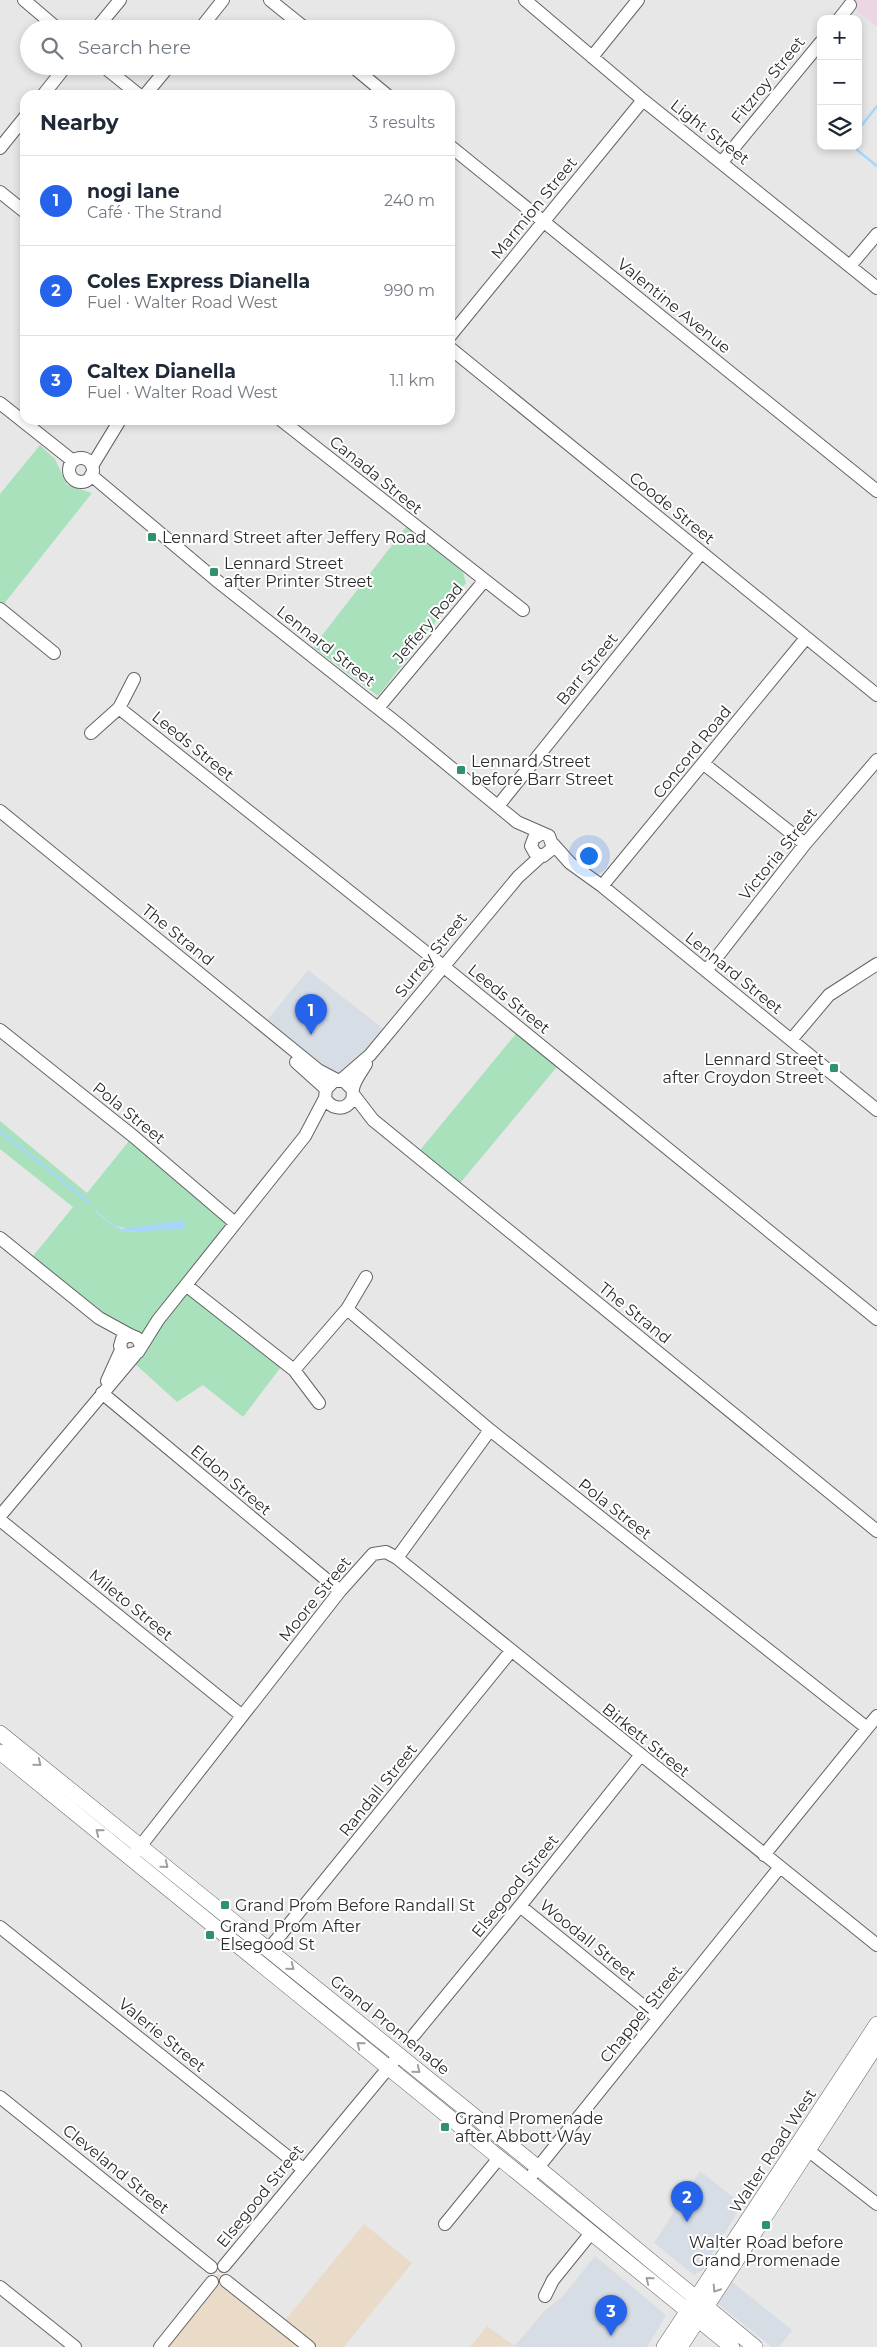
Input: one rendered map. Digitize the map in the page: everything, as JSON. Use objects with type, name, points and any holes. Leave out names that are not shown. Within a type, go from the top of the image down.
[{"type":"main road","name":"Grand Promenade","points":[[0,1733],[538,2168],[696,2309],[732,2347]]},
{"type":"main road","name":"Grand Promenade","points":[[0,1752],[591,2233],[696,2309],[755,2347]]},
{"type":"main road","name":"Walter Road West","points":[[664,2347],[696,2309],[803,2146],[877,2024]]},
{"type":"main road","name":"Walter Road West","points":[[803,2146],[877,2044]]},
{"type":"main road","name":"Walter Road West","points":[[680,2347],[696,2309]]},
{"type":"street","points":[[24,0],[47,20]]},
{"type":"street","points":[[103,20],[120,0]]},
{"type":"street","points":[[207,20],[223,0]]},
{"type":"street","points":[[270,0],[295,20]]},
{"type":"street","name":"Light Street","points":[[525,0],[643,100],[877,288]]},
{"type":"street","points":[[592,57],[638,0]]},
{"type":"street","points":[[843,15],[850,5]]},
{"type":"street","name":"Fitzroy Street","points":[[722,162],[817,47]]},
{"type":"street","points":[[47,90],[59,75]]},
{"type":"street","points":[[114,75],[133,90]]},
{"type":"street","points":[[149,90],[162,75]]},
{"type":"street","points":[[363,75],[381,90]]},
{"type":"street","name":"Marmion Street","points":[[455,330],[643,100]]},
{"type":"street","points":[[0,148],[20,123]]},
{"type":"street","name":"Valentine Avenue","points":[[455,150],[877,491]]},
{"type":"street","points":[[0,192],[20,208]]},
{"type":"street","points":[[850,266],[877,234]]},
{"type":"street","name":"Coode Street","points":[[455,352],[876,696]]},
{"type":"street","name":"Lennard Street","points":[[0,403],[20,418]]},
{"type":"street","name":"Lennard Street","points":[[30,425],[85,465],[216,580],[378,708],[517,822],[541,834],[550,836],[547,851]]},
{"type":"street","points":[[85,465],[116,425]]},
{"type":"street","name":"Canada Street","points":[[287,425],[523,610]]},
{"type":"street","name":"Barr Street","points":[[498,806],[701,552]]},
{"type":"street","name":"Jeffery Road","points":[[378,708],[484,581]]},
{"type":"street","points":[[0,609],[54,653]]},
{"type":"street","name":"Concord Road","points":[[602,886],[806,638]]},
{"type":"street","points":[[91,733],[119,708],[134,679]]},
{"type":"street","name":"Leeds Street","points":[[119,708],[442,966],[877,1319]]},
{"type":"street","name":"Victoria Street","points":[[706,971],[805,844],[877,760]]},
{"type":"street","points":[[704,764],[805,844]]},
{"type":"street","name":"The Strand","points":[[0,811],[318,1070],[339,1080]]},
{"type":"street","name":"The Strand","points":[[0,822],[271,1040],[326,1094]]},
{"type":"street","name":"Lennard Street","points":[[517,822],[535,853],[547,851],[570,863],[602,886],[877,1110]]},
{"type":"street","points":[[531,844],[534,838],[541,834]]},
{"type":"street","name":"Surrey Street","points":[[518,877],[531,844]]},
{"type":"street","name":"Surrey Street","points":[[339,1080],[370,1055],[442,966],[518,877],[547,851]]},
{"type":"street","points":[[791,1040],[829,995],[877,964]]},
{"type":"street","name":"Pola Street","points":[[0,1030],[133,1136],[235,1223]]},
{"type":"street","name":"Surrey Street","points":[[353,1092],[370,1055]]},
{"type":"street","points":[[0,1518],[102,1393],[135,1342],[186,1286],[305,1136],[340,1107],[350,1102],[353,1092],[348,1082],[339,1080],[330,1083],[305,1136]]},
{"type":"street","name":"The Strand","points":[[353,1092],[373,1120],[877,1531]]},
{"type":"street","points":[[326,1094],[330,1104],[340,1107]]},
{"type":"street","name":"The Strand","points":[[340,1107],[373,1120]]},
{"type":"street","points":[[0,1238],[99,1318],[135,1342]]},
{"type":"street","points":[[294,1370],[348,1309],[366,1277]]},
{"type":"street","points":[[186,1286],[294,1370],[319,1402]]},
{"type":"street","name":"Pola Street","points":[[348,1309],[490,1430],[867,1728]]},
{"type":"street","points":[[99,1318],[127,1355],[135,1342]]},
{"type":"street","points":[[102,1393],[120,1348],[122,1338],[135,1342]]},
{"type":"street","name":"Eldon Street","points":[[102,1393],[340,1592]]},
{"type":"street","points":[[397,1558],[490,1430]]},
{"type":"street","name":"Mileto Street","points":[[0,1518],[241,1715]]},
{"type":"street","name":"Moore Street","points":[[128,1855],[157,1816],[168,1808],[340,1592],[373,1554],[386,1552],[397,1558]]},
{"type":"street","name":"Birkett Street","points":[[397,1558],[640,1756],[877,1945]]},
{"type":"street","name":"Randall Street","points":[[269,1949],[511,1651]]},
{"type":"street","points":[[764,1855],[877,1716]]},
{"type":"street","name":"Elsegood Street","points":[[414,2035],[640,1756]]},
{"type":"street","name":"Chappel Street","points":[[528,2181],[780,1867]]},
{"type":"street","name":"Woodall Street","points":[[520,1906],[658,2018]]},
{"type":"street","name":"Valerie Street","points":[[0,1927],[304,2170]]},
{"type":"street","name":"Elsegood Street","points":[[224,2266],[399,2055]]},
{"type":"street","name":"Cleveland Street","points":[[0,2097],[211,2267]]},
{"type":"street","points":[[803,2146],[877,2204]]},
{"type":"street","points":[[445,2224],[499,2158]]},
{"type":"street","points":[[545,2296],[553,2280],[591,2233]]},
{"type":"street","points":[[217,2264],[224,2266],[228,2273],[226,2281],[219,2284],[212,2282],[208,2274],[211,2267],[217,2264]]},
{"type":"street","points":[[226,2281],[309,2347]]},
{"type":"street","points":[[160,2347],[212,2282]]},
{"type":"street","points":[[0,2287],[75,2347]]},
{"type":"shaded area","points":[[844,0],[877,0],[877,27],[850,5]]},
{"type":"shaded area","points":[[308,970],[389,1033],[328,1085],[259,1030]]},
{"type":"shaded area","points":[[700,2171],[742,2204],[703,2270],[694,2275],[654,2243]]},
{"type":"shaded area","points":[[364,2224],[412,2263],[344,2347],[165,2347],[218,2274],[282,2324]]},
{"type":"shaded area","points":[[595,2256],[666,2315],[647,2347],[514,2347],[545,2310],[563,2296]]},
{"type":"shaded area","points":[[731,2281],[792,2330],[779,2347],[772,2347],[717,2303]]},
{"type":"shaded area","points":[[487,2326],[515,2346],[470,2347]]},
{"type":"green space","points":[[40,445],[55,459],[67,485],[92,493],[3,605],[0,603],[0,494]]},
{"type":"green space","points":[[406,527],[463,572],[466,583],[378,696],[313,647]]},
{"type":"green space","points":[[520,1029],[561,1062],[456,1188],[416,1155]]},
{"type":"green space","points":[[0,1121],[87,1193],[133,1136],[235,1223],[187,1286],[284,1363],[243,1417],[203,1385],[177,1402],[123,1353],[140,1349],[123,1328],[29,1261],[73,1207],[0,1149]],"holes":[[[92,1208],[114,1225],[126,1229],[183,1222],[184,1228],[125,1232],[113,1226]]]},
{"type":"water","points":[[92,1207],[114,1225],[122,1229],[185,1220],[184,1229],[125,1232],[113,1226]]},
{"type":"waterway","points":[[862,125],[877,106]]},
{"type":"waterway","points":[[857,150],[877,166]]},
{"type":"waterway","points":[[0,1131],[90,1203]]},
{"type":"place","name":"Lennard Street after Jeffery Road","points":[[152,537]]},
{"type":"place","name":"Lennard Street after Printer Street","points":[[214,572]]},
{"type":"place","name":"Lennard Street before Barr Street","points":[[461,770]]},
{"type":"place","name":"nogi lane","points":[[311,1035]]},
{"type":"place","name":"Lennard Street after Croydon Street","points":[[834,1068]]},
{"type":"place","name":"Grand Prom Before Randall St","points":[[225,1905]]},
{"type":"place","name":"Grand Prom After Elsegood St","points":[[210,1935]]},
{"type":"place","name":"Grand Promenade after Abbott Way","points":[[445,2127]]},
{"type":"place","name":"Coles Express Dianella","points":[[687,2222]]},
{"type":"place","name":"Walter Road before Grand Promenade","points":[[766,2225]]},
{"type":"place","name":"Caltex Dianella","points":[[611,2336]]}]
